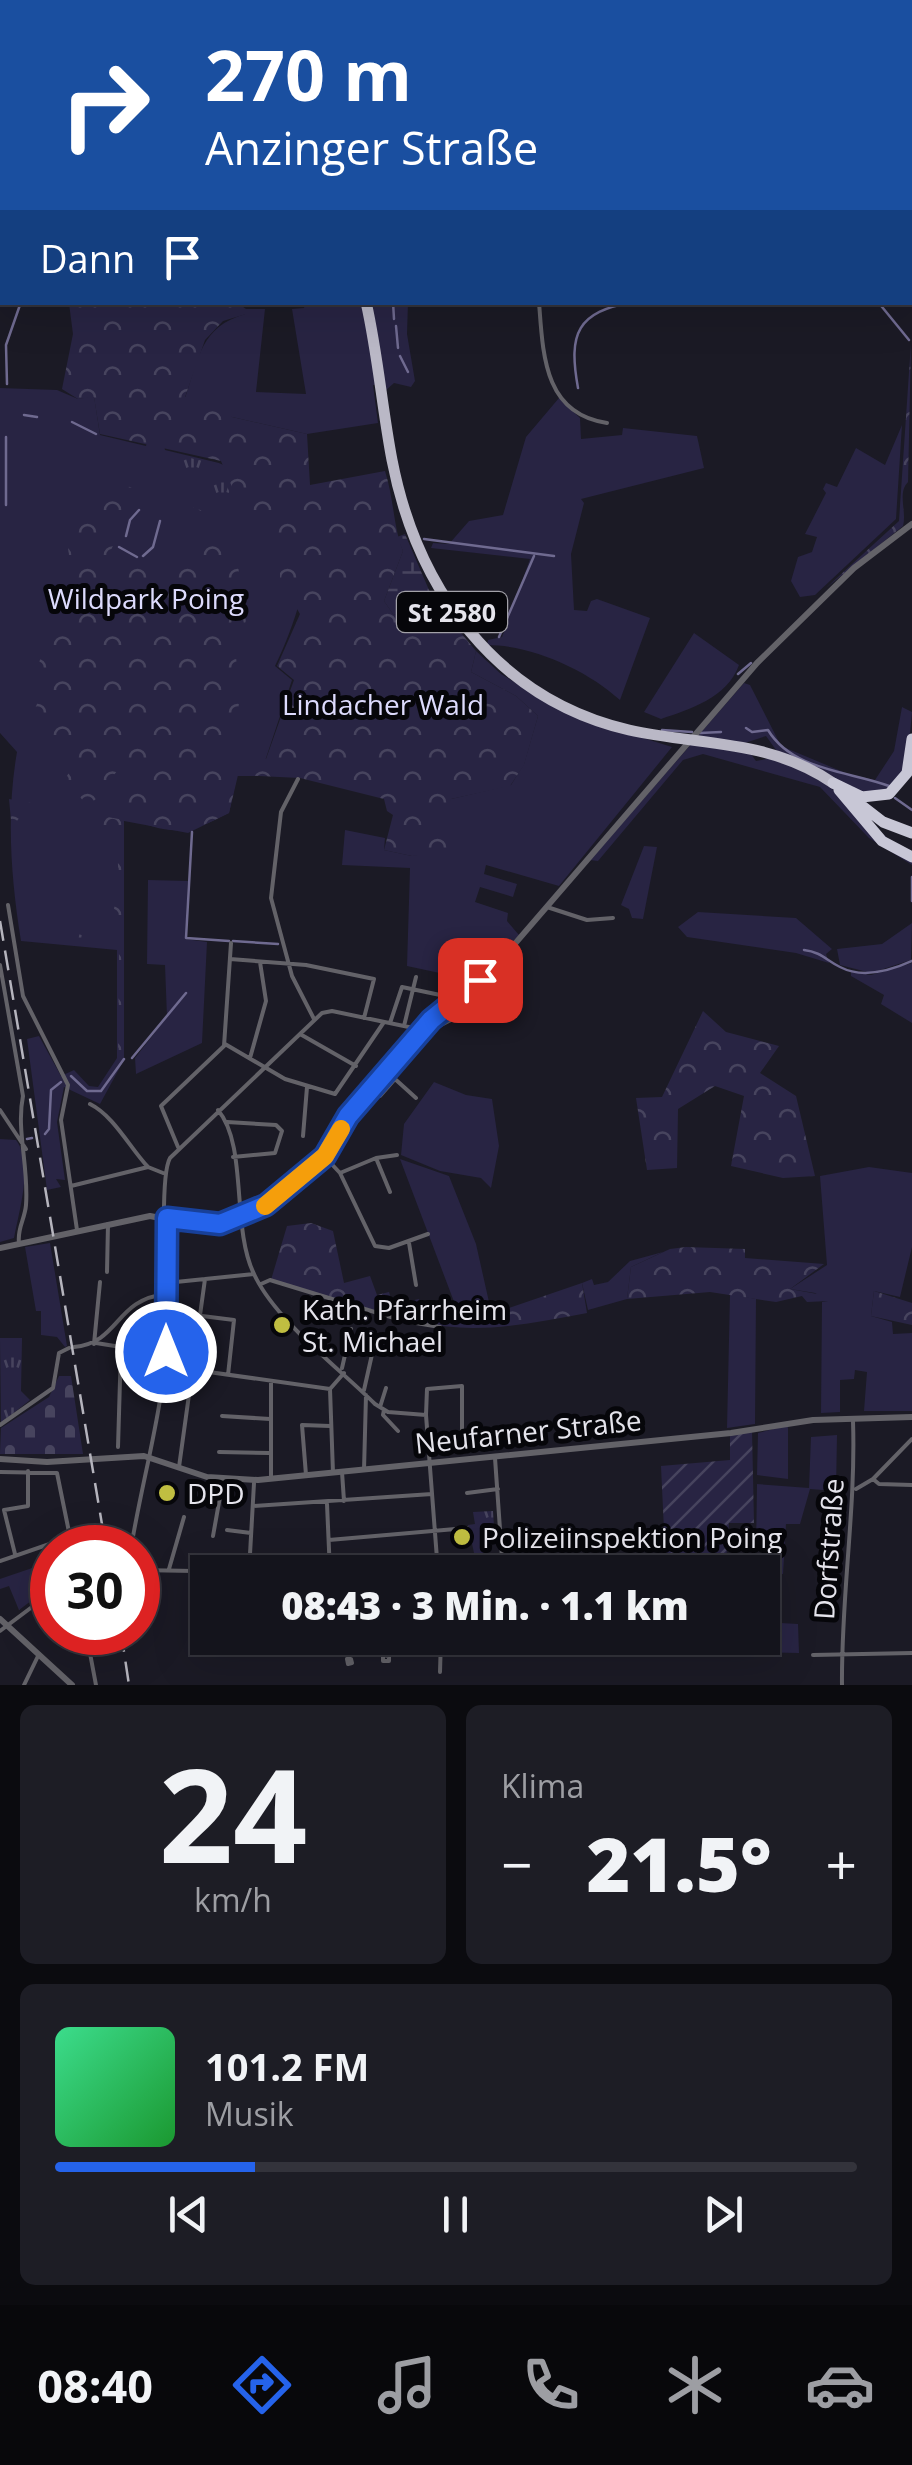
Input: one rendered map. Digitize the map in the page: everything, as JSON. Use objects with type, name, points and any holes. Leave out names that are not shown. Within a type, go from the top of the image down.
[{"type":"highway","name":"St 2580","points":[[366,305],[392,459],[410,529],[434,584],[474,639],[528,686],[585,716],[640,732],[765,750],[833,783],[882,822],[912,833]]},
{"type":"highway","points":[[833,783],[862,798],[889,794],[904,780],[912,738]]},
{"type":"highway","points":[[833,783],[882,840],[912,858]]},
{"type":"street","points":[[540,305],[547,366],[563,402],[580,417],[606,422]]},
{"type":"street","points":[[2,1247],[150,1216],[208,1224],[238,1218],[265,1206],[325,1156],[348,1116],[420,1034],[500,961],[705,722],[805,614],[912,524]]},
{"type":"street","points":[[298,779],[281,812],[271,893],[288,964],[314,1019]]},
{"type":"street","points":[[8,905],[23,996],[68,1085],[61,1120],[77,1230]]},
{"type":"street","points":[[546,906],[588,920],[613,918]]},
{"type":"street","points":[[178,1147],[161,1106],[218,1055],[225,1044],[230,943]]},
{"type":"street","points":[[230,960],[288,964],[374,980],[364,1018]]},
{"type":"street","points":[[250,1058],[266,1001],[260,962]]},
{"type":"street","points":[[0,965],[23,1096],[18,1117],[26,1149],[26,1207],[20,1243]]},
{"type":"street","points":[[404,1026],[416,977]]},
{"type":"street","points":[[442,995],[449,983]]},
{"type":"street","points":[[225,1044],[264,1068],[307,1087],[337,1093],[387,1023],[399,989],[442,995],[453,1003]]},
{"type":"street","points":[[136,1525],[166,1366],[167,1218],[163,1173],[178,1147],[314,1019],[328,1011],[404,1026],[420,1034]]},
{"type":"street","points":[[420,1034],[453,1018]]},
{"type":"street","points":[[300,1034],[356,1066]]},
{"type":"street","points":[[380,1096],[395,1079],[416,1098]]},
{"type":"street","points":[[378,1083],[385,1090]]},
{"type":"street","points":[[303,1136],[307,1087]]},
{"type":"street","points":[[90,1104],[103,1112],[125,1144],[148,1167],[163,1173]]},
{"type":"street","points":[[0,1110],[26,1149]]},
{"type":"street","points":[[218,1110],[227,1122],[238,1218],[254,1274],[297,1328],[382,1409],[426,1415]]},
{"type":"street","points":[[227,1122],[276,1125],[282,1131],[275,1153],[233,1157]]},
{"type":"street","points":[[340,1174],[376,1158],[397,1155]]},
{"type":"street","points":[[325,1156],[340,1174],[373,1244],[386,1249],[428,1234]]},
{"type":"street","points":[[376,1158],[390,1192]]},
{"type":"street","points":[[70,1186],[148,1167]]},
{"type":"street","points":[[107,1272],[108,1224]]},
{"type":"street","points":[[409,1243],[416,1285]]},
{"type":"street","points":[[166,1283],[254,1274]]},
{"type":"street","points":[[179,1468],[205,1278]]},
{"type":"street","points":[[261,1284],[270,1280],[440,1327]]},
{"type":"street","points":[[95,1344],[100,1282]]},
{"type":"street","points":[[95,1344],[137,1299],[166,1294]]},
{"type":"street","points":[[202,1316],[234,1320],[228,1375]]},
{"type":"street","points":[[344,1501],[330,1426],[330,1389],[343,1372],[351,1329]]},
{"type":"street","points":[[364,1470],[365,1394],[375,1341]]},
{"type":"street","points":[[0,1425],[53,1388],[59,1353],[95,1344],[122,1350],[118,1446]]},
{"type":"street","points":[[166,1366],[330,1389]]},
{"type":"street","points":[[271,1382],[271,1479]]},
{"type":"street","points":[[427,1438],[462,1435],[461,1385],[427,1389],[427,1438],[437,1555]]},
{"type":"street","points":[[386,1388],[382,1409],[398,1432]]},
{"type":"street","points":[[222,1416],[270,1419]]},
{"type":"street","name":"Neufarner Straße","points":[[152,1456],[223,1480],[254,1480],[495,1458],[853,1417],[912,1417]]},
{"type":"street","name":"Dorfstraße","points":[[842,1685],[844,1556],[855,1489],[853,1417]]},
{"type":"street","points":[[306,1475],[302,1426],[330,1426]]},
{"type":"street","points":[[855,1489],[874,1479],[912,1440]]},
{"type":"street","points":[[219,1452],[270,1452]]},
{"type":"street","points":[[0,1459],[47,1462],[152,1456]]},
{"type":"street","points":[[495,1458],[502,1555]]},
{"type":"street","points":[[0,1472],[58,1475],[68,1536],[0,1560]]},
{"type":"street","points":[[15,1554],[2,1510],[28,1506],[28,1472]]},
{"type":"street","points":[[874,1479],[880,1484],[912,1485]]},
{"type":"street","points":[[212,1536],[223,1480]]},
{"type":"street","points":[[250,1555],[254,1480]]},
{"type":"street","points":[[467,1493],[498,1489]]},
{"type":"street","points":[[253,1506],[432,1494]]},
{"type":"street","points":[[327,1504],[329,1555]]},
{"type":"street","points":[[169,1569],[184,1517]]},
{"type":"street","points":[[329,1540],[467,1528]]},
{"type":"street","points":[[226,1530],[251,1533]]},
{"type":"street","points":[[160,1569],[190,1570]]},
{"type":"street","points":[[30,1607],[2,1626],[30,1648]]},
{"type":"street","points":[[813,1654],[912,1652]]},
{"type":"street","points":[[24,1685],[38,1655]]},
{"type":"street","points":[[39,1655],[72,1685]]},
{"type":"street","points":[[90,1655],[96,1685]]},
{"type":"street","points":[[440,1672],[441,1655]]},
{"type":"green space","name":"Lindacher Wald","points":[[69,305],[240,305],[246,314],[223,321],[205,340],[185,397],[226,404],[232,417],[307,434],[310,485],[385,471],[403,551],[384,601],[393,614],[457,628],[476,651],[471,672],[516,696],[538,716],[524,765],[510,786],[451,799],[448,854],[412,856],[384,850],[393,815],[387,811],[384,799],[300,778],[238,775],[229,813],[188,829],[153,827],[123,816],[118,804],[127,776],[117,771],[95,800],[85,803],[65,779],[72,768],[61,750],[19,744],[37,704],[37,668],[51,630],[63,617],[73,591],[67,539],[103,479],[140,490],[109,554],[144,568],[163,550],[165,562],[176,567],[189,547],[191,558],[218,537],[225,565],[238,566],[246,620],[236,657],[240,697],[233,741],[226,744],[225,755],[233,764],[244,758],[266,759],[294,680],[277,666],[300,614],[280,579],[280,537],[250,529],[221,461],[100,434],[94,397],[78,399],[62,389],[73,334]]},
{"type":"green space","points":[[364,305],[378,385],[373,385],[378,423],[307,434],[232,417],[185,398],[210,335],[245,314],[246,309],[265,309],[256,392],[306,394],[292,309]]},
{"type":"green space","points":[[369,305],[408,305],[407,334],[415,381],[411,387],[394,383],[385,391]]},
{"type":"green space","points":[[911,343],[908,482],[903,491],[903,526],[826,588],[899,521]]},
{"type":"green space","name":"Wildpark Poing","points":[[0,388],[57,390],[78,399],[94,396],[100,435],[146,446],[156,404],[165,450],[219,463],[308,504],[309,546],[303,587],[275,666],[292,680],[260,776],[237,776],[229,813],[188,833],[124,821],[124,948],[119,948],[124,1060],[100,1104],[64,1087],[57,1122],[65,1180],[56,1179],[61,1187],[47,1190],[27,1039],[39,1036],[61,1076],[74,1070],[89,1086],[98,1087],[117,1058],[117,950],[21,941],[11,847],[17,752],[0,733]]},
{"type":"green space","points":[[559,398],[580,418],[581,439],[622,435],[623,428],[697,436],[704,468],[581,499],[584,503],[571,554],[574,610],[587,611],[591,601],[597,599],[650,618],[620,700],[558,661],[522,649],[487,645],[488,640],[502,637],[530,559],[431,548],[433,543],[449,544],[469,521],[503,515],[526,437]]},
{"type":"green space","points":[[902,425],[896,519],[815,595],[800,597],[791,581],[798,557],[812,552],[817,537],[805,534],[826,493],[826,483],[837,487],[856,448],[885,465]]},
{"type":"green space","points":[[163,452],[217,464],[242,520],[233,527],[193,507],[202,474],[184,469]]},
{"type":"green space","points":[[405,534],[435,604],[457,628],[393,614],[384,601],[403,551],[397,537]]},
{"type":"green space","points":[[694,633],[739,665],[733,676],[717,694],[684,711],[661,719],[644,712]]},
{"type":"green space","points":[[476,651],[501,674],[570,715],[672,747],[559,886],[486,865],[484,874],[517,884],[513,897],[480,887],[475,902],[508,913],[507,921],[519,935],[477,981],[407,966],[410,868],[342,865],[345,830],[385,838],[384,850],[412,856],[434,852],[451,799],[511,785],[524,764],[538,716],[516,696],[471,672]]},
{"type":"green space","points":[[744,683],[750,685],[781,746],[848,774],[875,780],[894,751],[902,707],[912,712],[907,766],[897,786],[872,797],[776,750],[766,736],[745,743],[697,737]]},
{"type":"green space","points":[[694,741],[748,750],[756,761],[777,757],[829,786],[912,860],[912,865],[869,838],[820,787],[703,754],[683,760],[598,861],[590,860]]},
{"type":"green space","points":[[9,799],[124,820],[124,1058],[118,1059],[119,948],[71,945],[63,937],[71,932],[85,936],[89,942],[113,943],[119,917],[114,909],[118,885],[112,882],[119,878],[116,839],[111,831],[90,820],[27,809],[16,822],[32,856],[26,859],[24,850],[13,841]]},
{"type":"green space","points":[[644,846],[657,847],[643,919],[632,918],[629,909],[621,905]]},
{"type":"green space","points":[[148,880],[188,881],[185,939],[207,942],[202,1043],[136,1074],[135,1058],[167,1017],[165,965],[147,964]]},
{"type":"green space","points":[[698,912],[796,918],[832,949],[826,954],[829,963],[796,953],[687,937],[678,927]]},
{"type":"green space","points":[[912,923],[911,960],[871,973],[840,965],[837,949],[882,944]]},
{"type":"green space","points":[[912,963],[912,1023],[881,1004],[884,995],[851,976],[851,972],[871,975]]},
{"type":"green space","points":[[703,1011],[726,1032],[779,1046],[760,1073],[796,1096],[815,1176],[783,1178],[731,1166],[744,1096],[715,1086],[678,1109],[677,1168],[647,1170],[636,1098],[662,1097]]},
{"type":"green space","points":[[434,1082],[466,1095],[492,1099],[499,1146],[491,1188],[481,1178],[440,1171],[401,1155],[404,1124]]},
{"type":"green space","points":[[0,1139],[16,1140],[25,1174],[14,1238],[0,1242]]},
{"type":"green space","points":[[400,1159],[449,1176],[476,1244],[489,1302],[456,1307]]},
{"type":"green space","points":[[869,1167],[912,1173],[912,1247],[900,1297],[874,1291],[871,1316],[892,1322],[893,1334],[912,1333],[912,1411],[864,1411],[867,1372],[855,1370],[854,1379],[840,1380],[840,1412],[821,1413],[822,1302],[828,1301],[815,1293],[790,1289],[827,1265],[820,1176]]},
{"type":"green space","points":[[311,1223],[333,1231],[344,1283],[370,1276],[377,1295],[389,1292],[393,1305],[419,1299],[421,1308],[484,1301],[509,1308],[582,1283],[587,1313],[502,1327],[447,1326],[371,1311],[271,1280],[287,1226]]},
{"type":"green space","points":[[50,1243],[65,1347],[57,1337],[41,1335],[41,1311],[36,1311],[25,1247]]},
{"type":"green space","points":[[670,1249],[745,1249],[745,1258],[824,1264],[790,1289],[828,1296],[828,1301],[807,1302],[802,1296],[776,1302],[710,1292],[627,1299],[631,1267]]},
{"type":"green space","points":[[663,1252],[631,1267],[627,1299],[588,1310],[582,1283],[592,1279],[594,1285],[608,1282],[630,1261]]},
{"type":"green space","points":[[874,1291],[912,1303],[912,1325],[871,1316]]},
{"type":"green space","points":[[730,1294],[756,1299],[755,1424],[727,1428]]},
{"type":"green space","points":[[0,1338],[22,1338],[21,1391],[30,1400],[1,1423]]},
{"type":"green space","points":[[59,1376],[71,1376],[83,1454],[0,1454],[1,1428],[49,1397]]},
{"type":"green space","points":[[788,1425],[788,1479],[757,1475],[758,1433]]},
{"type":"green space","points":[[752,1431],[754,1523],[729,1523],[726,1555],[665,1555],[661,1466],[730,1460],[730,1435]]},
{"type":"green space","points":[[837,1435],[836,1491],[810,1489],[800,1524],[786,1524],[783,1574],[780,1574],[780,1555],[758,1555],[781,1554],[756,1550],[757,1484],[809,1488],[811,1437]]},
{"type":"green space","points":[[493,1511],[495,1543],[483,1544],[484,1555],[474,1555],[468,1525],[475,1524],[473,1512]]},
{"type":"green space","points":[[30,1569],[30,1602],[19,1610],[9,1586],[0,1589],[0,1579]]},
{"type":"green space","points":[[780,1623],[798,1624],[799,1653],[780,1653]]},
{"type":"waterway","points":[[7,384],[6,345],[20,305]]},
{"type":"waterway","points":[[393,305],[394,319]]},
{"type":"waterway","points":[[578,388],[574,353],[581,328],[599,312],[619,305]]},
{"type":"waterway","points":[[880,305],[909,340]]},
{"type":"waterway","points":[[396,326],[398,348]]},
{"type":"waterway","points":[[400,356],[408,372]]},
{"type":"waterway","points":[[24,415],[37,417]]},
{"type":"waterway","points":[[72,422],[96,434]]},
{"type":"waterway","points":[[6,437],[6,505]]},
{"type":"waterway","points":[[126,536],[130,520],[139,510]]},
{"type":"waterway","points":[[143,556],[153,547],[160,521]]},
{"type":"waterway","points":[[424,539],[554,556]]},
{"type":"waterway","points":[[119,547],[137,557]]},
{"type":"waterway","points":[[499,637],[534,556]]},
{"type":"waterway","points":[[738,674],[751,663]]},
{"type":"waterway","points":[[746,728],[752,732],[768,730],[779,744],[807,762],[889,786]]},
{"type":"waterway","points":[[662,730],[692,732]]},
{"type":"waterway","points":[[700,733],[721,732]]},
{"type":"waterway","points":[[895,798],[912,810]]},
{"type":"waterway","points":[[192,832],[186,938],[229,941]]},
{"type":"waterway","points":[[912,877],[912,901]]},
{"type":"waterway","points":[[233,941],[278,944]]},
{"type":"waterway","points":[[804,950],[858,973],[886,970],[912,961]]},
{"type":"waterway","points":[[132,1058],[186,993]]},
{"type":"waterway","points":[[71,1076],[87,1091],[101,1091],[124,1059]]},
{"type":"waterway","points":[[45,1134],[49,1129],[51,1090],[61,1082]]},
{"type":"waterway","points":[[27,1139],[32,1138]]},
{"type":"railway","points":[[0,921],[102,1525]]},
{"type":"railway","points":[[124,1655],[129,1685]]},
{"type":"slow traffic","points":[[265,1206],[325,1156],[341,1129]]},
{"type":"place","name":"Kath. Pfarrheim St. Michael","points":[[282,1325]]},
{"type":"place","name":"DPD","points":[[167,1493]]},
{"type":"place","name":"Polizeiinspektion Poing","points":[[462,1537]]},
{"type":"route","points":[[166,1352],[167,1218],[180,1223],[220,1224],[266,1205],[325,1156],[348,1116],[431,1020],[480,980]]}]
